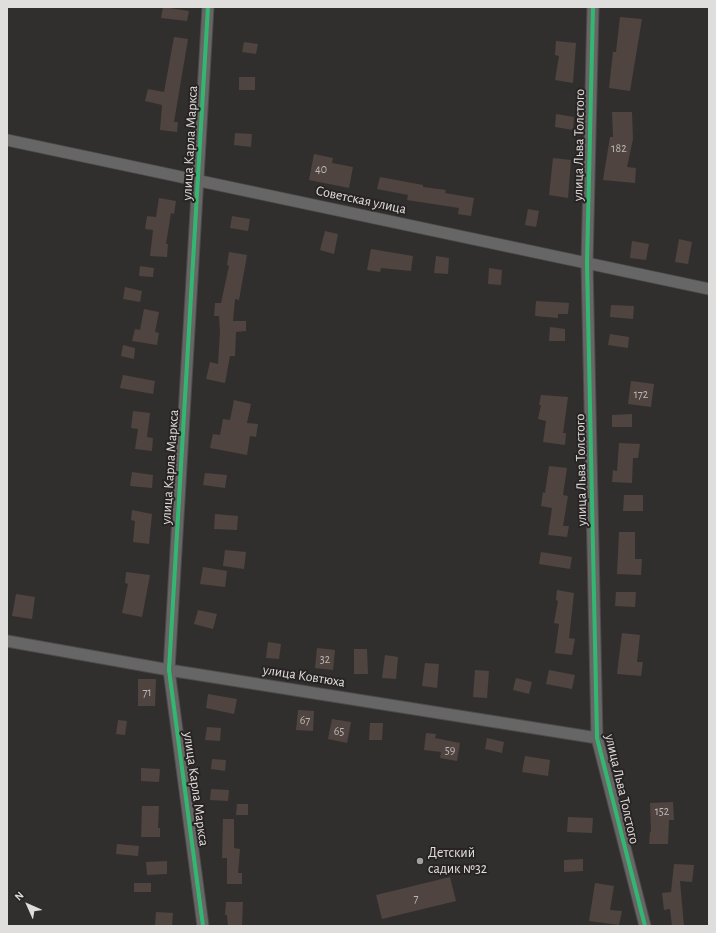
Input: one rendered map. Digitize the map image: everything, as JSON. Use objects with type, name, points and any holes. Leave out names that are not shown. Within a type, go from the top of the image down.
[{"type":"street","name":"улица Карла Маркса","points":[[203,926],[169,670],[199,181],[208,7]]},
{"type":"street","name":"улица Льва Толстого","points":[[593,7],[587,263],[597,738],[645,926]]},
{"type":"street","name":"Советская улица","points":[[7,140],[709,289]]},
{"type":"street","name":"улица Ковтюха","points":[[7,641],[169,670],[597,738]]},
{"type":"building","points":[[163,7],[189,11],[187,21],[161,18]]},
{"type":"building","points":[[620,17],[642,19],[630,91],[609,88],[613,52],[616,52]]},
{"type":"building","points":[[174,37],[188,39],[174,122],[178,122],[177,132],[160,130],[162,105],[145,101],[148,89],[164,92]]},
{"type":"building","points":[[556,41],[576,43],[573,83],[555,80],[559,56],[555,55]]},
{"type":"building","points":[[244,42],[258,44],[256,54],[242,52]]},
{"type":"building","points":[[239,77],[255,77],[255,90],[239,90]]},
{"type":"building","points":[[612,112],[632,112],[633,139],[627,167],[636,168],[635,183],[603,180],[610,137],[613,137]]},
{"type":"building","points":[[556,114],[574,117],[573,130],[555,127]]},
{"type":"building","points":[[235,133],[252,134],[251,147],[234,145]]},
{"type":"building","points":[[314,154],[333,158],[332,163],[353,167],[349,188],[309,180]]},
{"type":"building","points":[[553,158],[571,160],[568,198],[549,195]]},
{"type":"building","points":[[380,177],[423,185],[423,187],[446,190],[445,193],[474,198],[471,216],[458,214],[459,208],[407,200],[408,195],[377,189]]},
{"type":"building","points":[[159,198],[176,201],[174,214],[171,213],[166,244],[168,244],[167,257],[150,256],[153,230],[145,229],[147,216],[156,217]]},
{"type":"building","points":[[528,209],[539,211],[536,227],[525,225]]},
{"type":"building","points":[[232,216],[250,219],[248,231],[230,228]]},
{"type":"building","points":[[325,231],[338,234],[334,254],[320,250]]},
{"type":"building","points":[[679,239],[692,242],[688,264],[675,262]]},
{"type":"building","points":[[632,241],[649,244],[646,260],[630,258]]},
{"type":"building","points":[[371,249],[413,256],[411,271],[381,268],[380,272],[367,270]]},
{"type":"building","points":[[229,252],[247,255],[239,300],[235,299],[233,321],[246,321],[246,331],[236,332],[235,356],[230,356],[225,383],[206,379],[210,362],[218,364],[220,332],[219,316],[214,316],[215,303],[221,303],[229,266],[227,265]]},
{"type":"building","points":[[436,256],[449,258],[448,274],[434,273]]},
{"type":"building","points":[[140,266],[154,268],[153,277],[139,276]]},
{"type":"building","points":[[489,268],[502,270],[501,285],[488,284]]},
{"type":"building","points":[[125,287],[142,291],[140,302],[123,299]]},
{"type":"building","points":[[536,301],[569,303],[568,314],[558,314],[558,318],[535,316]]},
{"type":"building","points":[[611,305],[634,306],[633,319],[610,317]]},
{"type":"building","points":[[144,309],[159,312],[155,332],[159,333],[157,345],[132,341],[135,329],[140,330]]},
{"type":"building","points":[[550,327],[565,329],[565,341],[549,341]]},
{"type":"building","points":[[610,334],[629,337],[628,348],[608,345]]},
{"type":"building","points":[[123,345],[135,348],[134,359],[121,356]]},
{"type":"building","points":[[123,375],[155,381],[153,394],[120,388]]},
{"type":"building","points":[[631,381],[654,384],[651,407],[628,404]]},
{"type":"building","points":[[541,395],[568,397],[563,433],[566,433],[565,445],[543,442],[546,421],[538,419],[541,405],[539,405]]},
{"type":"building","points":[[234,400],[251,404],[247,423],[258,424],[256,437],[250,436],[247,455],[210,448],[213,434],[220,435],[223,419],[230,420]]},
{"type":"building","points":[[133,411],[150,413],[147,437],[153,438],[152,451],[135,449],[138,429],[131,428]]},
{"type":"building","points":[[632,414],[632,427],[612,427],[612,415]]},
{"type":"building","points":[[619,443],[640,444],[638,458],[633,458],[632,483],[612,482],[613,470],[617,471]]},
{"type":"building","points":[[549,466],[567,468],[563,495],[568,496],[563,526],[569,526],[567,537],[548,535],[552,508],[541,506],[543,492],[545,493]]},
{"type":"building","points":[[132,472],[153,475],[152,488],[130,486]]},
{"type":"building","points":[[205,473],[227,475],[225,488],[203,485]]},
{"type":"building","points":[[624,495],[643,495],[643,511],[623,511]]},
{"type":"building","points":[[132,510],[152,514],[149,544],[133,542],[135,521],[131,520]]},
{"type":"building","points":[[215,514],[238,516],[237,530],[214,529]]},
{"type":"building","points":[[619,532],[635,532],[635,559],[642,559],[641,575],[617,574]]},
{"type":"building","points":[[225,550],[246,552],[244,569],[223,566]]},
{"type":"building","points":[[541,552],[572,557],[570,569],[539,564]]},
{"type":"building","points":[[203,567],[227,571],[225,587],[200,584]]},
{"type":"building","points":[[126,572],[150,575],[142,617],[122,613],[128,584],[125,583]]},
{"type":"building","points":[[557,590],[574,593],[569,638],[575,639],[572,655],[555,653],[559,624],[554,623],[558,601],[556,600]]},
{"type":"building","points":[[616,592],[636,592],[635,607],[615,606]]},
{"type":"building","points":[[16,594],[35,597],[32,619],[12,616]]},
{"type":"building","points":[[198,610],[217,614],[213,629],[194,624]]},
{"type":"building","points":[[622,633],[640,635],[637,662],[643,662],[641,676],[617,674]]},
{"type":"building","points":[[268,642],[281,644],[279,659],[266,658]]},
{"type":"building","points":[[317,648],[335,650],[333,670],[315,668]]},
{"type":"building","points":[[354,649],[367,649],[368,674],[354,674]]},
{"type":"building","points":[[385,655],[398,657],[396,679],[382,678]]},
{"type":"building","points":[[425,663],[439,664],[437,688],[422,686]]},
{"type":"building","points":[[475,670],[489,671],[487,698],[473,697]]},
{"type":"building","points":[[549,670],[575,675],[572,689],[546,684]]},
{"type":"building","points":[[516,678],[532,682],[529,694],[513,690]]},
{"type":"building","points":[[138,679],[156,679],[155,706],[138,706]]},
{"type":"building","points":[[208,694],[237,699],[234,714],[206,708]]},
{"type":"building","points":[[298,710],[314,711],[313,731],[296,730]]},
{"type":"building","points":[[332,719],[351,722],[347,743],[328,739]]},
{"type":"building","points":[[118,720],[127,721],[125,735],[116,734]]},
{"type":"building","points":[[370,723],[383,723],[382,740],[369,740]]},
{"type":"building","points":[[207,727],[221,728],[220,741],[205,740]]},
{"type":"building","points":[[426,733],[436,734],[435,738],[460,743],[457,761],[440,758],[441,752],[424,750]]},
{"type":"building","points":[[487,738],[504,742],[502,753],[485,749]]},
{"type":"building","points":[[525,756],[550,760],[548,776],[522,772]]},
{"type":"building","points":[[212,759],[226,760],[225,771],[211,769]]},
{"type":"building","points":[[141,768],[160,769],[159,782],[141,781]]},
{"type":"building","points":[[211,789],[229,790],[228,801],[210,800]]},
{"type":"building","points":[[673,802],[674,820],[669,820],[668,844],[649,844],[651,832],[650,803]]},
{"type":"building","points":[[237,804],[248,804],[248,815],[236,815]]},
{"type":"building","points":[[142,806],[159,806],[158,828],[160,828],[160,837],[141,837]]},
{"type":"building","points":[[568,817],[593,818],[592,833],[567,832]]},
{"type":"building","points":[[223,819],[234,819],[234,848],[240,849],[238,873],[242,873],[242,884],[227,884],[227,858],[222,858]]},
{"type":"building","points":[[117,844],[139,846],[138,856],[116,854]]},
{"type":"building","points":[[583,859],[583,871],[564,872],[564,860]]},
{"type":"building","points":[[167,861],[167,874],[147,875],[146,862]]},
{"type":"building","points":[[674,864],[694,865],[692,882],[680,881],[684,926],[672,926],[670,909],[664,910],[662,893],[671,892]]},
{"type":"building","points":[[450,877],[456,901],[382,919],[376,895]]},
{"type":"building","points":[[134,883],[151,883],[151,892],[134,892]]},
{"type":"building","points":[[595,883],[614,886],[610,910],[622,911],[619,925],[589,921]]},
{"type":"building","points":[[226,902],[243,902],[242,926],[228,926],[227,915],[225,915]]},
{"type":"building","points":[[156,912],[173,913],[172,926],[155,925]]},
{"type":"cycle path","points":[[203,926],[169,670],[208,7]]},
{"type":"cycle path","points":[[593,7],[587,263],[597,738],[645,926]]},
{"type":"place","name":"Детский садик №32","points":[[420,861]]}]
